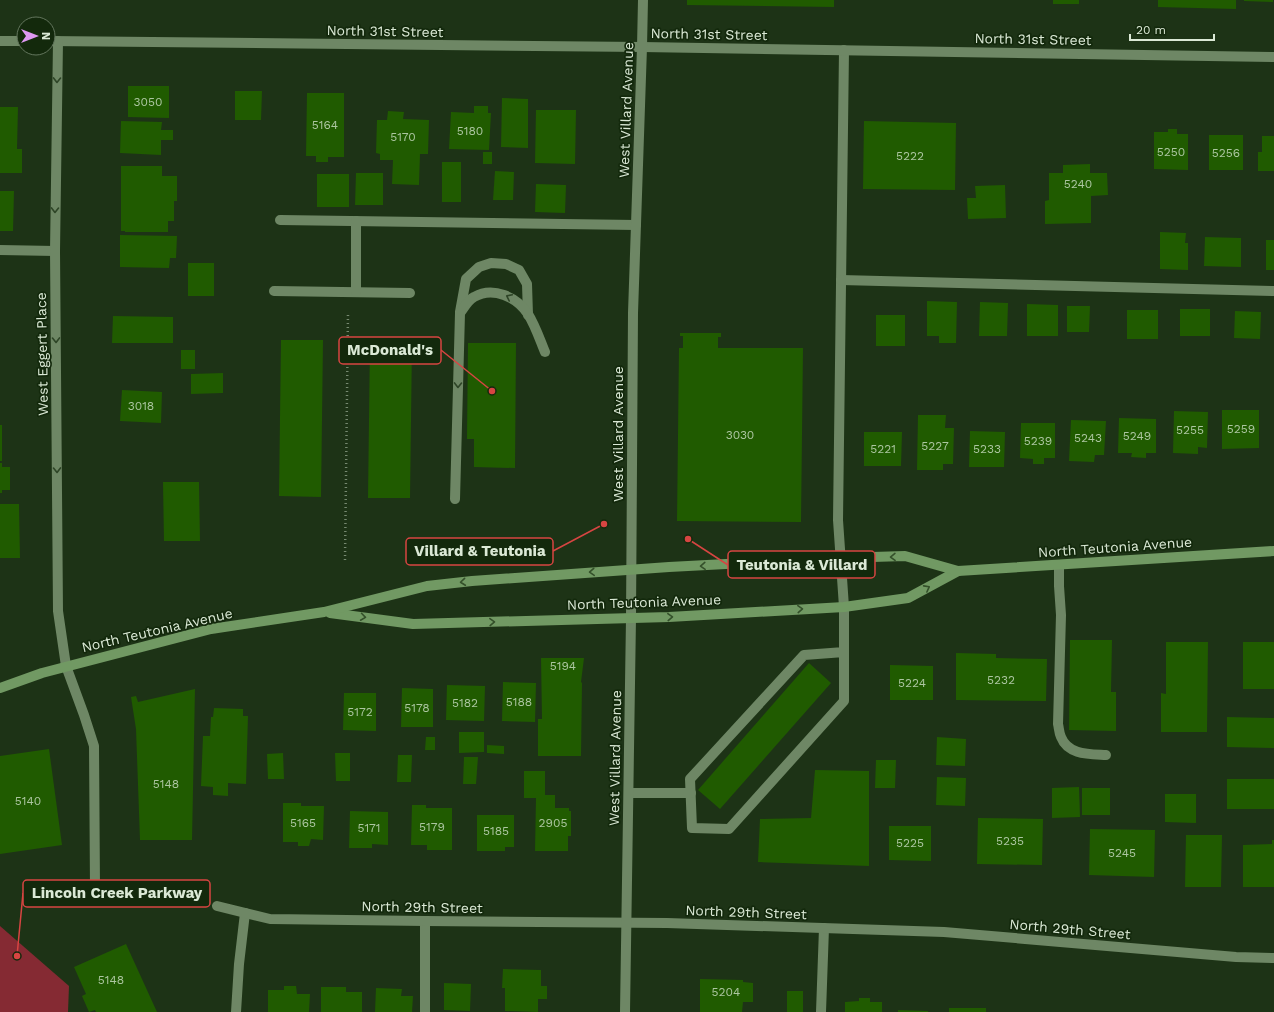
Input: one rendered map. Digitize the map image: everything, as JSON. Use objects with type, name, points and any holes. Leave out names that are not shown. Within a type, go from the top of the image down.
[{"type":"main road","name":"North Teutonia Avenue","points":[[0,688],[66,666],[211,629],[324,612],[427,586],[472,581],[840,558],[905,556],[958,571],[1274,551]]},
{"type":"main road","name":"North Teutonia Avenue","points":[[324,612],[413,624],[631,618],[844,607],[908,598],[958,571]]},
{"type":"street","name":"West Villard Avenue","points":[[625,1012],[631,618],[633,313],[643,0]]},
{"type":"street","points":[[0,41],[16,41]]},
{"type":"street","name":"North 31st Street","points":[[56,41],[642,47],[1274,56]]},
{"type":"street","points":[[844,50],[838,520],[844,607],[844,652],[844,701],[729,829],[692,828],[690,779],[804,655],[844,652]]},
{"type":"street","name":"West Eggert Place","points":[[53,56],[58,611],[66,666],[94,746],[95,887]]},
{"type":"street","points":[[280,220],[636,226]]},
{"type":"street","points":[[352,292],[356,221]]},
{"type":"street","points":[[0,250],[55,251]]},
{"type":"street","points":[[455,499],[460,313],[466,279],[479,267],[491,263],[506,264],[519,270],[527,284],[528,315]]},
{"type":"street","points":[[841,280],[1274,291]]},
{"type":"street","points":[[274,292],[410,293]]},
{"type":"street","points":[[460,313],[473,298],[484,293],[502,294],[516,300],[528,315],[545,352]]},
{"type":"street","points":[[1059,565],[1061,615],[1058,724],[1061,737],[1069,749],[1079,753],[1106,755]]},
{"type":"street","points":[[629,792],[691,793]]},
{"type":"street","name":"North 29th Street","points":[[217,906],[270,919],[627,923],[944,932],[1236,958],[1274,958]]},
{"type":"street","points":[[236,1012],[239,964],[245,913]]},
{"type":"street","points":[[425,921],[425,1012]]},
{"type":"street","points":[[821,1012],[824,928]]},
{"type":"path","points":[[345,560],[352,292]]},
{"type":"path","points":[[95,887],[121,905],[168,905]]},
{"type":"shaded area","points":[[0,926],[69,986],[68,1012],[0,1012]]},
{"type":"building","points":[[687,0],[834,0],[834,7],[687,5]]},
{"type":"building","points":[[1053,0],[1079,0],[1079,4],[1053,4]]},
{"type":"building","points":[[1158,0],[1236,0],[1236,9],[1158,7]]},
{"type":"building","points":[[1273,0],[1273,2],[1244,1]]},
{"type":"building","points":[[128,86],[169,86],[169,118],[128,117]]},
{"type":"building","points":[[235,91],[262,91],[261,120],[235,120]]},
{"type":"building","points":[[307,93],[344,93],[344,157],[328,157],[328,162],[316,162],[316,156],[306,156]]},
{"type":"building","points":[[502,98],[528,99],[528,148],[501,147]]},
{"type":"building","points":[[474,106],[488,106],[488,113],[491,113],[489,150],[449,149],[451,112],[474,113]]},
{"type":"building","points":[[0,107],[18,107],[17,149],[22,149],[22,173],[0,173]]},
{"type":"building","points":[[536,110],[576,110],[575,164],[535,163]]},
{"type":"building","points":[[388,111],[404,112],[403,119],[429,120],[428,154],[420,154],[419,185],[392,184],[393,160],[380,160],[380,154],[376,153],[377,120],[387,120]]},
{"type":"building","points":[[121,121],[162,122],[161,130],[173,130],[173,140],[161,140],[161,155],[120,153]]},
{"type":"building","points":[[864,121],[956,123],[955,190],[863,189]]},
{"type":"building","points":[[1168,129],[1177,129],[1177,134],[1188,134],[1188,170],[1154,169],[1154,132],[1168,132]]},
{"type":"building","points":[[1209,135],[1243,135],[1243,170],[1209,170]]},
{"type":"building","points":[[1262,136],[1274,136],[1274,171],[1258,171],[1258,152],[1262,152]]},
{"type":"building","points":[[483,152],[492,152],[492,164],[483,164]]},
{"type":"building","points":[[442,162],[461,162],[461,202],[442,202]]},
{"type":"building","points":[[1090,164],[1090,173],[1107,173],[1108,195],[1091,196],[1091,223],[1045,224],[1045,201],[1049,200],[1049,173],[1063,173],[1063,165]]},
{"type":"building","points":[[121,166],[162,166],[162,176],[177,176],[177,201],[174,201],[174,221],[168,221],[168,232],[121,231]]},
{"type":"building","points":[[495,171],[514,172],[513,200],[493,200]]},
{"type":"building","points":[[356,173],[383,173],[383,205],[355,205]]},
{"type":"building","points":[[317,174],[349,174],[349,207],[317,207]]},
{"type":"building","points":[[536,184],[566,185],[565,213],[535,212]]},
{"type":"building","points":[[1005,185],[1006,218],[968,219],[967,198],[976,198],[975,186]]},
{"type":"building","points":[[0,191],[14,191],[13,231],[0,231]]},
{"type":"building","points":[[1160,232],[1186,233],[1185,243],[1188,243],[1188,270],[1160,269]]},
{"type":"building","points":[[120,235],[177,236],[176,258],[170,258],[169,268],[120,267]]},
{"type":"building","points":[[1205,237],[1241,238],[1241,267],[1204,266]]},
{"type":"building","points":[[1266,240],[1274,240],[1274,270],[1266,270]]},
{"type":"building","points":[[188,263],[214,263],[214,296],[188,296]]},
{"type":"building","points":[[927,301],[957,302],[956,343],[939,343],[939,336],[927,336]]},
{"type":"building","points":[[980,302],[1008,303],[1007,336],[979,336]]},
{"type":"building","points":[[1027,304],[1058,305],[1058,336],[1027,336]]},
{"type":"building","points":[[1067,306],[1090,306],[1089,332],[1067,332]]},
{"type":"building","points":[[1180,309],[1210,309],[1210,336],[1180,336]]},
{"type":"building","points":[[1127,310],[1158,310],[1158,339],[1127,339]]},
{"type":"building","points":[[1235,311],[1261,312],[1260,339],[1234,338]]},
{"type":"building","points":[[876,315],[905,315],[905,346],[876,346]]},
{"type":"building","points":[[113,316],[173,317],[173,343],[112,343]]},
{"type":"building","points":[[680,333],[721,333],[721,337],[718,337],[718,348],[803,348],[801,522],[677,521],[679,348],[683,348],[683,336],[680,336]]},
{"type":"building","points":[[281,340],[323,340],[321,497],[279,496]]},
{"type":"building","points":[[370,341],[412,342],[410,498],[368,498]]},
{"type":"building","points":[[468,343],[516,343],[515,468],[474,467],[474,439],[467,439]]},
{"type":"building","points":[[181,350],[195,350],[195,369],[181,369]]},
{"type":"building","points":[[223,373],[223,393],[191,394],[191,374]]},
{"type":"building","points":[[122,390],[162,392],[161,423],[120,421]]},
{"type":"building","points":[[1222,410],[1259,410],[1259,448],[1222,449]]},
{"type":"building","points":[[1174,411],[1208,412],[1207,448],[1198,447],[1198,454],[1173,453]]},
{"type":"building","points":[[918,415],[946,415],[945,428],[954,428],[953,464],[943,464],[943,470],[917,470]]},
{"type":"building","points":[[1119,418],[1156,419],[1156,453],[1146,453],[1146,458],[1131,457],[1132,453],[1118,453]]},
{"type":"building","points":[[1071,420],[1106,421],[1104,455],[1095,455],[1094,462],[1069,461]]},
{"type":"building","points":[[1021,423],[1055,423],[1055,458],[1044,458],[1044,464],[1033,464],[1033,459],[1020,458]]},
{"type":"building","points":[[0,425],[2,425],[2,461],[0,461]]},
{"type":"building","points":[[970,431],[1005,432],[1004,467],[969,467]]},
{"type":"building","points":[[864,432],[902,432],[901,466],[864,466]]},
{"type":"building","points":[[0,463],[2,463],[2,467],[10,467],[10,490],[2,490],[2,493],[0,493]]},
{"type":"building","points":[[163,482],[199,482],[200,541],[164,541]]},
{"type":"building","points":[[0,504],[19,504],[20,558],[0,558]]},
{"type":"building","points":[[1070,640],[1112,640],[1111,692],[1116,692],[1116,731],[1069,730]]},
{"type":"building","points":[[1166,642],[1208,642],[1207,732],[1161,732],[1161,693],[1166,694]]},
{"type":"building","points":[[1243,642],[1274,642],[1274,689],[1243,689]]},
{"type":"building","points":[[956,653],[996,654],[996,658],[1047,659],[1046,701],[956,700]]},
{"type":"building","points":[[541,658],[584,658],[581,682],[581,756],[538,756],[538,719],[542,719]]},
{"type":"building","points":[[809,663],[831,683],[720,809],[698,790]]},
{"type":"building","points":[[890,665],[933,666],[933,700],[890,700]]},
{"type":"building","points":[[503,682],[536,683],[535,722],[502,721]]},
{"type":"building","points":[[447,685],[485,686],[484,721],[446,720]]},
{"type":"building","points":[[402,688],[433,689],[433,727],[401,727]]},
{"type":"building","points":[[195,689],[192,840],[140,840],[136,729],[131,697],[136,696],[138,702]]},
{"type":"building","points":[[344,693],[376,693],[376,731],[343,730]]},
{"type":"building","points":[[214,708],[243,709],[243,716],[248,716],[246,784],[228,783],[228,796],[213,795],[213,787],[201,786],[203,736],[210,736],[211,717],[213,717]]},
{"type":"building","points":[[1227,717],[1274,718],[1274,748],[1227,747]]},
{"type":"building","points":[[459,732],[484,732],[484,752],[459,753]]},
{"type":"building","points":[[426,737],[435,737],[435,750],[425,750]]},
{"type":"building","points":[[937,737],[966,739],[965,766],[936,765]]},
{"type":"building","points":[[487,745],[504,746],[504,754],[487,753]]},
{"type":"building","points":[[49,749],[62,845],[0,854],[0,756]]},
{"type":"building","points":[[283,753],[284,779],[268,779],[267,754]]},
{"type":"building","points":[[335,753],[350,753],[350,781],[336,781]]},
{"type":"building","points":[[398,755],[412,755],[411,782],[397,782]]},
{"type":"building","points":[[464,757],[478,757],[476,784],[463,784]]},
{"type":"building","points":[[876,760],[896,760],[895,788],[875,788]]},
{"type":"building","points":[[815,770],[869,771],[869,866],[758,862],[760,819],[811,818]]},
{"type":"building","points":[[524,771],[545,771],[545,795],[555,795],[555,808],[569,808],[569,811],[571,811],[571,836],[568,836],[568,851],[535,851],[536,798],[524,798]]},
{"type":"building","points":[[937,777],[966,778],[965,806],[936,805]]},
{"type":"building","points":[[1227,779],[1274,779],[1274,809],[1227,809]]},
{"type":"building","points":[[1079,787],[1080,817],[1052,818],[1052,788]]},
{"type":"building","points":[[1082,788],[1110,788],[1110,815],[1082,815]]},
{"type":"building","points":[[1165,794],[1196,794],[1196,823],[1165,822]]},
{"type":"building","points":[[283,803],[301,803],[301,806],[324,806],[323,840],[311,839],[309,846],[298,846],[298,842],[283,842]]},
{"type":"building","points":[[412,805],[426,805],[426,808],[452,808],[452,850],[427,850],[427,845],[411,845]]},
{"type":"building","points":[[350,811],[388,812],[388,845],[372,844],[372,848],[349,848]]},
{"type":"building","points":[[477,815],[514,815],[514,847],[505,847],[505,851],[477,851]]},
{"type":"building","points":[[978,818],[1043,819],[1042,865],[977,864]]},
{"type":"building","points":[[889,826],[931,826],[931,861],[889,860]]},
{"type":"building","points":[[1090,829],[1155,830],[1154,877],[1089,875]]},
{"type":"building","points":[[1186,835],[1222,835],[1221,887],[1185,887]]},
{"type":"building","points":[[1272,840],[1274,840],[1274,887],[1243,887],[1243,845],[1272,844]]},
{"type":"building","points":[[126,944],[157,1012],[96,1012],[95,1010],[89,1012],[82,996],[86,994],[74,967]]},
{"type":"building","points":[[503,969],[541,970],[541,986],[547,986],[547,999],[538,999],[538,1012],[505,1011],[505,988],[502,988]]},
{"type":"building","points":[[700,979],[743,980],[743,982],[753,983],[753,1002],[743,1002],[742,1012],[700,1012]]},
{"type":"building","points":[[444,983],[471,984],[470,1011],[444,1010]]},
{"type":"building","points":[[284,986],[296,986],[297,994],[310,994],[309,1012],[268,1012],[268,990],[284,990]]},
{"type":"building","points":[[321,987],[346,987],[346,992],[362,992],[362,1012],[321,1012]]},
{"type":"building","points":[[376,988],[402,989],[401,996],[413,996],[412,1012],[375,1012]]},
{"type":"building","points":[[787,991],[803,991],[803,1012],[787,1012]]},
{"type":"building","points":[[859,998],[870,998],[870,1002],[882,1002],[882,1012],[845,1012],[845,1002],[859,1001]]},
{"type":"building","points":[[949,1008],[986,1008],[986,1012],[949,1012]]},
{"type":"building","points":[[898,1010],[928,1011],[928,1012],[898,1012]]},
{"type":"place","name":"McDonald's","points":[[492,391]]},
{"type":"place","name":"Villard & Teutonia","points":[[604,524]]},
{"type":"place","name":"Teutonia & Villard","points":[[688,539]]},
{"type":"place","name":"Lincoln Creek Parkway","points":[[17,956]]}]
